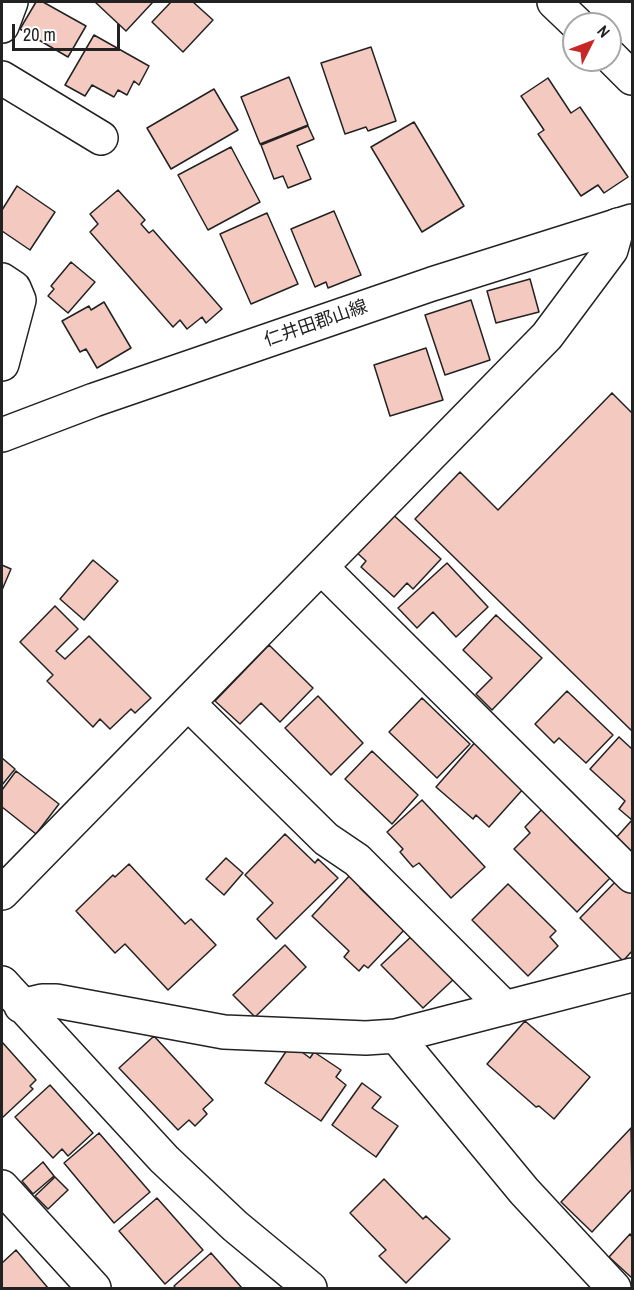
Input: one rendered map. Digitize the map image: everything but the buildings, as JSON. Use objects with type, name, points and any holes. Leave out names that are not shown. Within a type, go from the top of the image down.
[{"type":"street","points":[[2,26],[11,2]]},
{"type":"street","points":[[622,67],[633,78]]},
{"type":"street","points":[[2,78],[101,138]]},
{"type":"street","points":[[2,893],[547,336],[611,250],[625,223]]},
{"type":"street","name":"仁井田郡山線","points":[[2,435],[94,400],[432,284],[625,223]]},
{"type":"street","points":[[2,280],[14,288],[19,300],[2,364]]},
{"type":"street","points":[[322,568],[633,876]]},
{"type":"street","points":[[189,704],[326,839],[357,860],[505,1008]]},
{"type":"street","points":[[11,994],[224,1032],[366,1038],[396,1036],[633,975]]},
{"type":"street","points":[[11,994],[164,1160],[261,1249],[310,1288]]},
{"type":"street","points":[[396,1036],[524,1191],[614,1288]]},
{"type":"street","points":[[2,1187],[94,1288]]}]
